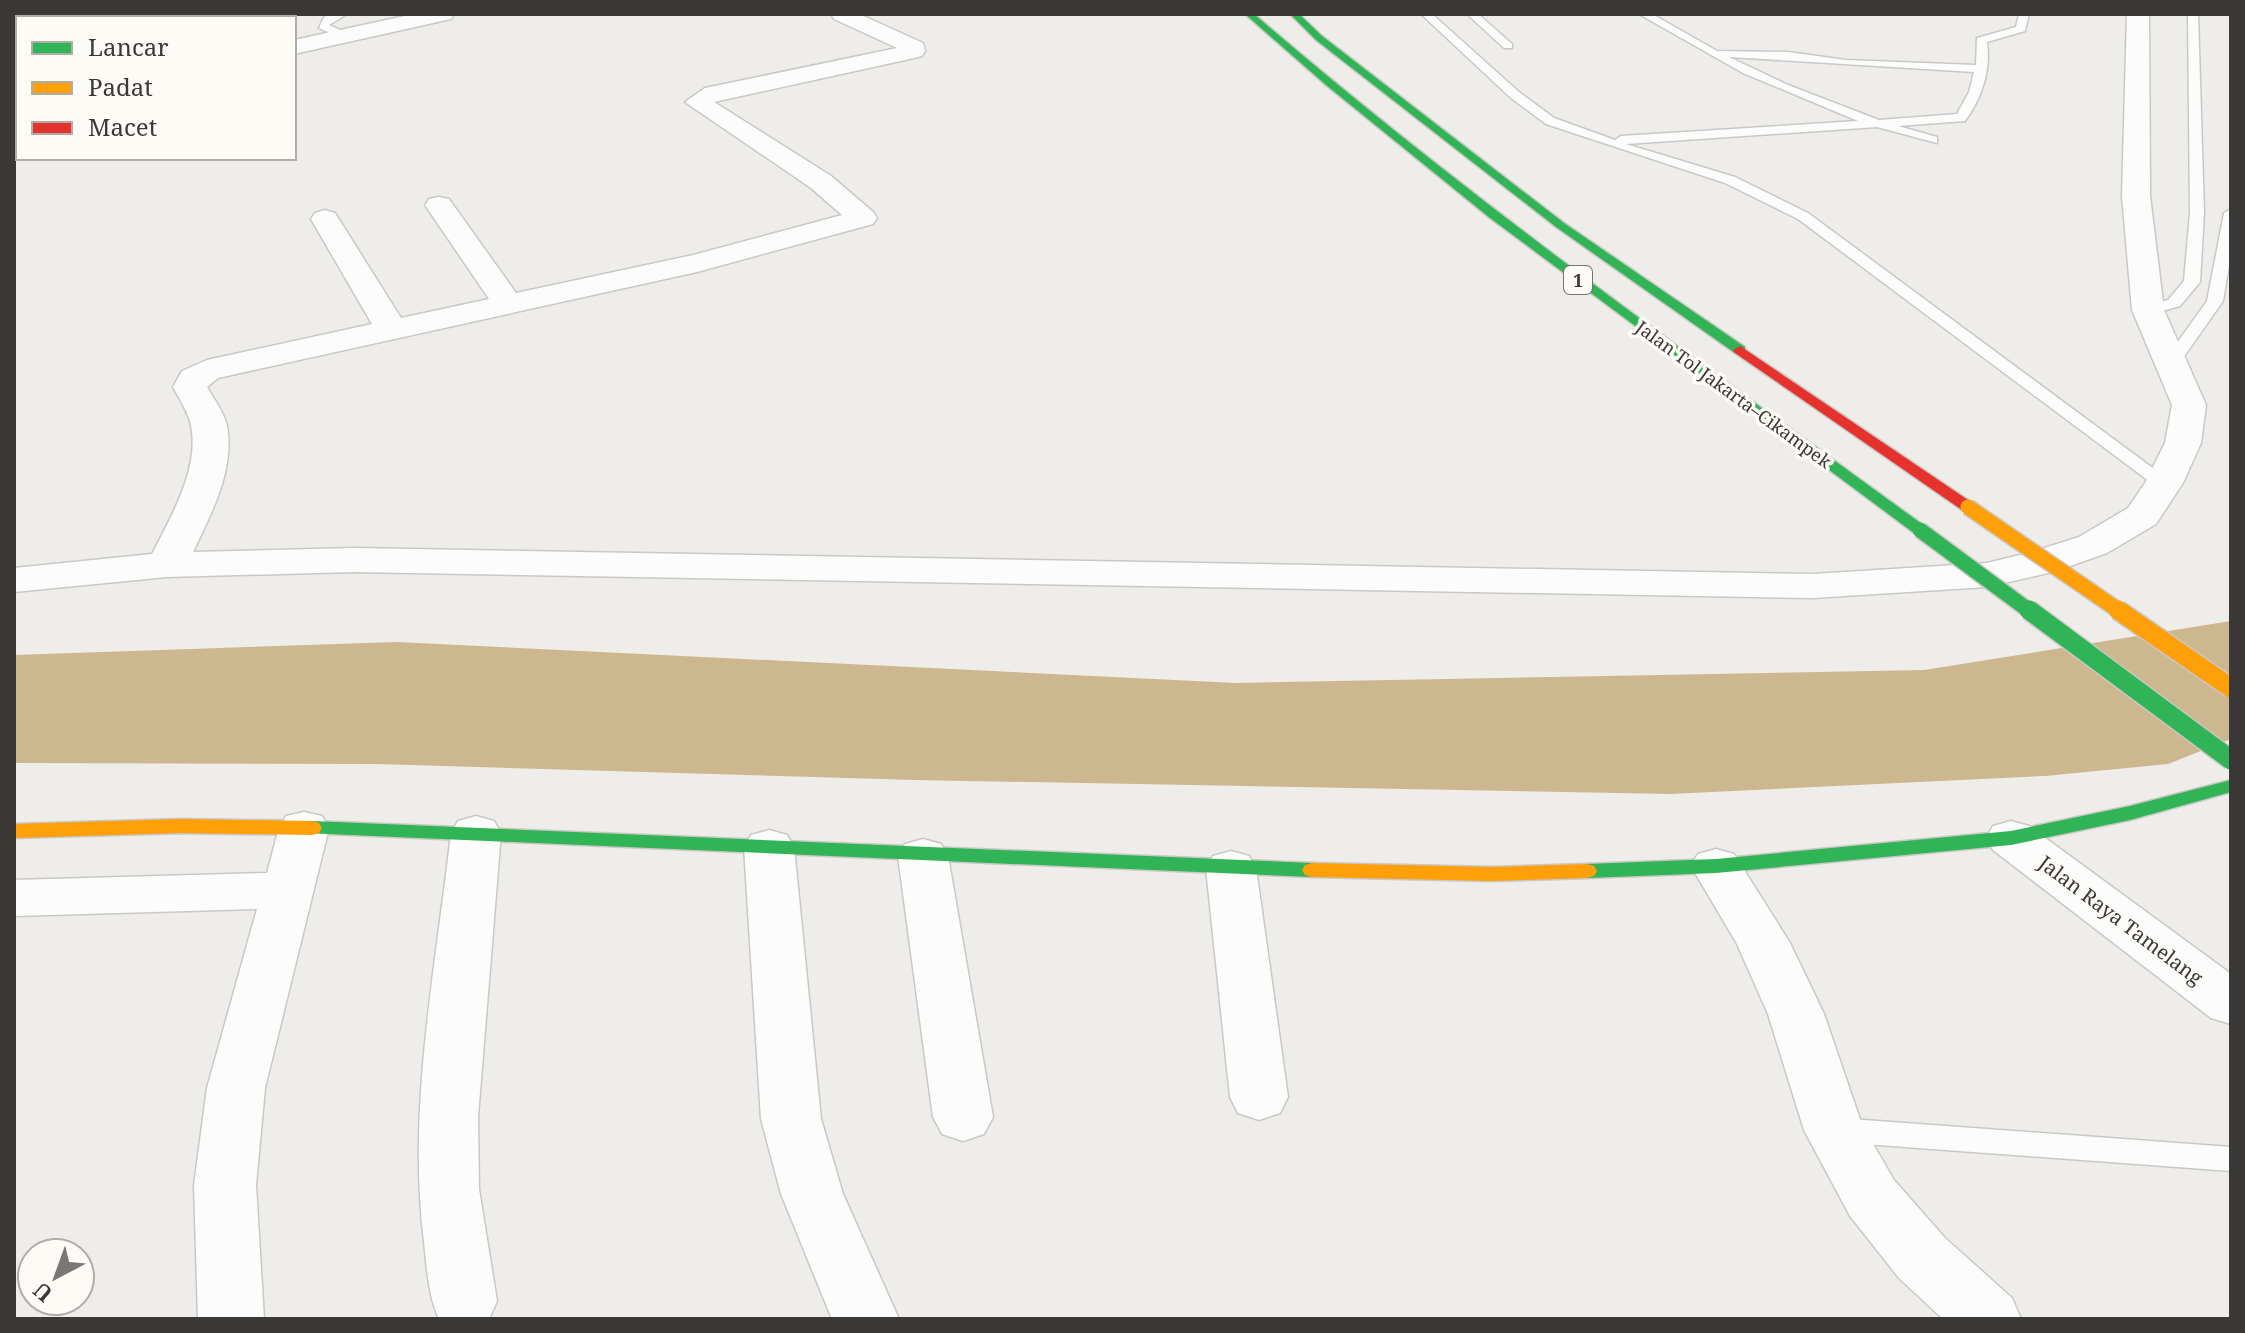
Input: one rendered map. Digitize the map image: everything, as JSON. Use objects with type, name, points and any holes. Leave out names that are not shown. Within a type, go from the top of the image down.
[{"type":"main road","name":"Jalan Tol Jakarta–Cikampek","points":[[1249,14],[1339,94],[1508,229],[2231,760]]},
{"type":"main road","name":"Jalan Tol Jakarta–Cikampek","points":[[1294,14],[1319,38],[1560,225],[2231,688]]},
{"type":"main road","points":[[14,831],[181,826],[476,833],[923,856],[1492,874],[1716,866],[2011,838],[2130,813],[2231,786]]},
{"type":"street","points":[[296,45],[344,25],[443,14]]},
{"type":"street","points":[[167,565],[203,489],[209,451],[209,424],[190,387],[194,378],[225,366],[697,263],[863,218],[821,182],[697,102],[714,93],[914,51],[915,48],[842,14]]},
{"type":"street","points":[[14,580],[167,565],[354,560],[1813,586],[1987,575],[2039,563],[2093,545],[2142,516],[2164,483],[2183,443],[2189,405],[2148,310],[2136,196],[2138,14]]},
{"type":"street","points":[[439,205],[509,306]]},
{"type":"street","points":[[325,219],[392,330]]},
{"type":"street","points":[[231,1319],[225,1185],[236,1088],[304,828]]},
{"type":"street","points":[[464,1301],[448,1189],[448,1117],[476,833]]},
{"type":"street","name":"Jalan Raya Tamelang","points":[[2011,838],[2231,1003]]},
{"type":"street","points":[[769,847],[791,1119],[812,1194],[853,1295],[866,1319]]},
{"type":"street","points":[[923,856],[963,1117]]},
{"type":"street","points":[[1716,866],[1763,943],[1796,1014],[1834,1130],[1872,1198],[1922,1258],[1988,1319]]},
{"type":"street","points":[[1231,868],[1259,1097]]},
{"type":"street","points":[[14,898],[290,890]]},
{"type":"lane","points":[[1426,14],[1537,113],[1550,121],[1730,180],[1803,216],[2164,483]]},
{"type":"lane","points":[[1472,14],[1508,46]]},
{"type":"lane","points":[[1644,14],[1706,52],[1872,123],[1932,140]]},
{"type":"lane","points":[[1604,141],[1961,118],[1969,109],[1979,69],[1982,38],[2021,29],[2024,14]]},
{"type":"lane","points":[[2148,310],[2174,303],[2192,282],[2197,213],[2193,14]]},
{"type":"lane","points":[[1706,52],[1979,69]]},
{"type":"lane","points":[[2170,364],[2215,301],[2231,213]]},
{"type":"lane","points":[[1834,1130],[2231,1159]]},
{"type":"shaded area","points":[[2231,621],[2231,739],[2168,764],[2045,776],[1670,794],[915,780],[377,764],[14,763],[14,655],[397,642],[1236,683],[1924,670]]},
{"type":"traffic: fast","points":[[1249,14],[1494,216],[1920,530]]},
{"type":"traffic: fast","points":[[1294,14],[1319,38],[1560,225],[1740,350]]},
{"type":"traffic: fast","points":[[1920,530],[2231,760]]},
{"type":"traffic: fast","points":[[1587,871],[1716,866],[2011,838],[2130,813],[2231,786]]},
{"type":"traffic: fast","points":[[312,828],[1312,870]]},
{"type":"traffic: slow","points":[[1968,507],[2231,688]]},
{"type":"traffic: slow","points":[[14,831],[181,826],[312,828]]},
{"type":"traffic: slow","points":[[1312,870],[1492,874],[1587,871]]},
{"type":"traffic: jam","points":[[1740,350],[1968,507]]}]
